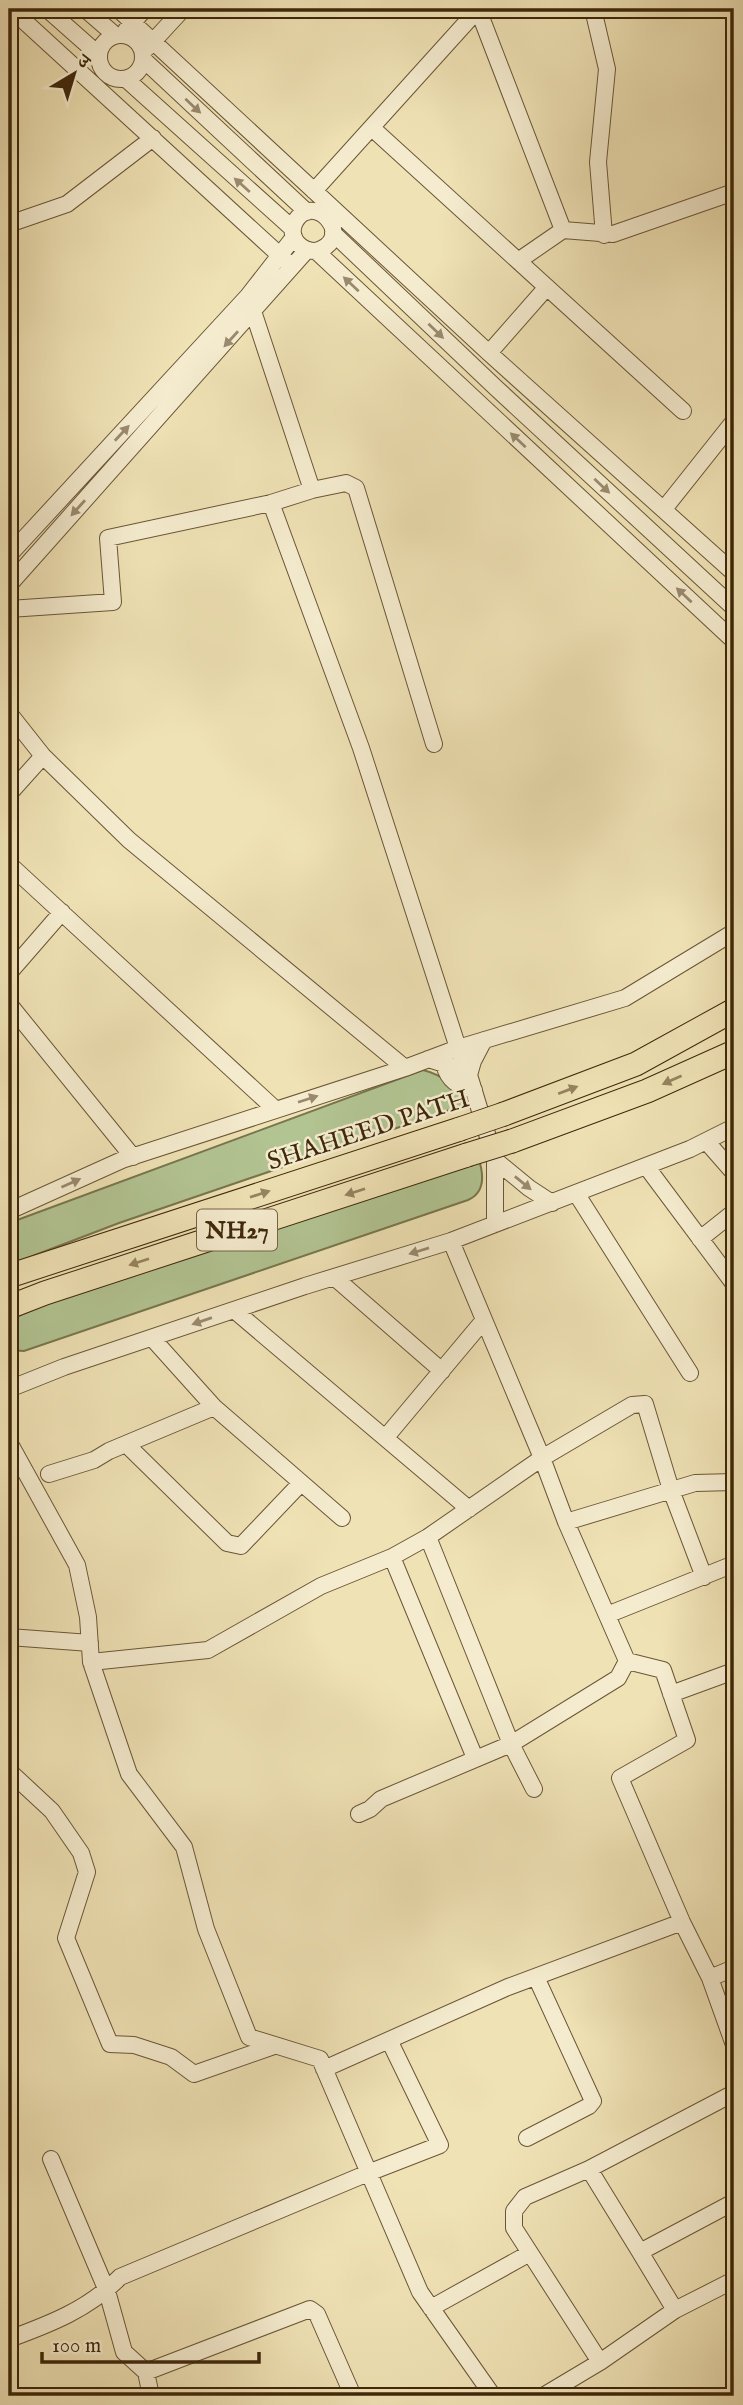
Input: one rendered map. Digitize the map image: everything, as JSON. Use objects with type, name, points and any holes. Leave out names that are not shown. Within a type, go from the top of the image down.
[{"type":"highway","name":"SHAHEED PATH","points":[[9,1276],[504,1114],[636,1064],[734,1010]]},
{"type":"highway","name":"NH27","points":[[9,1307],[58,1288],[512,1141],[647,1091],[734,1052]]},
{"type":"street","points":[[11,9],[293,268]]},
{"type":"street","points":[[47,9],[99,55]]},
{"type":"street","points":[[85,9],[136,40],[307,212]]},
{"type":"street","points":[[118,9],[123,31]]},
{"type":"street","points":[[145,9],[123,31],[103,44],[99,55],[100,66],[104,72],[110,77],[125,79],[294,233],[298,245],[312,251],[734,641]]},
{"type":"street","points":[[125,79],[138,72],[147,51],[183,9]]},
{"type":"street","points":[[593,9],[607,69],[598,162],[604,235]]},
{"type":"street","points":[[314,191],[473,15],[481,17],[564,230]]},
{"type":"street","points":[[147,51],[314,191],[734,573]]},
{"type":"street","points":[[372,128],[683,411]]},
{"type":"street","points":[[9,224],[67,204],[153,138]]},
{"type":"street","points":[[518,261],[564,230],[604,235],[734,192]]},
{"type":"street","points":[[9,555],[248,296],[280,256],[294,233],[299,216],[307,212],[325,215],[333,226],[327,246],[312,251],[293,268],[9,585]]},
{"type":"street","points":[[333,233],[734,608]]},
{"type":"street","points":[[489,353],[547,287]]},
{"type":"street","points":[[248,296],[313,491]]},
{"type":"street","points":[[664,509],[734,421]]},
{"type":"street","points":[[9,609],[113,602],[108,538],[271,503],[346,483],[356,488],[434,744]]},
{"type":"street","points":[[271,503],[361,748],[458,1048],[472,1083],[495,1160],[495,1224]]},
{"type":"street","points":[[9,713],[43,755],[129,840],[405,1068]]},
{"type":"street","points":[[9,794],[43,755]]},
{"type":"street","points":[[9,864],[276,1110]]},
{"type":"street","points":[[9,973],[62,912]]},
{"type":"street","points":[[9,1211],[133,1157],[405,1068],[458,1048],[625,998],[734,932]]},
{"type":"street","points":[[9,1004],[133,1157]]},
{"type":"street","points":[[472,1083],[473,1061],[484,1040]]},
{"type":"street","points":[[428,1059],[444,1064],[448,1076],[454,1082],[472,1083]]},
{"type":"street","points":[[9,1389],[64,1367],[234,1310],[451,1241],[646,1166],[734,1127]]},
{"type":"street","points":[[706,1141],[734,1173]]},
{"type":"street","points":[[495,1160],[552,1203]]},
{"type":"street","points":[[646,1166],[734,1284]]},
{"type":"street","points":[[576,1194],[690,1373]]},
{"type":"street","points":[[701,1239],[734,1212]]},
{"type":"street","points":[[451,1241],[566,1522],[627,1661]]},
{"type":"street","points":[[334,1277],[442,1371]]},
{"type":"street","points":[[234,1310],[469,1509]]},
{"type":"street","points":[[386,1437],[484,1320]]},
{"type":"street","points":[[152,1338],[214,1407],[342,1518]]},
{"type":"street","points":[[91,1662],[208,1650],[321,1586],[392,1557],[428,1537],[542,1458],[632,1405],[645,1404],[671,1490],[704,1577]]},
{"type":"street","points":[[49,1474],[94,1460],[125,1444],[214,1407]]},
{"type":"street","points":[[9,1442],[77,1565],[88,1617],[91,1662],[130,1774],[184,1847],[206,1929],[249,2037],[320,2059],[420,2292],[493,2396]]},
{"type":"street","points":[[125,1444],[227,1543],[241,1546],[301,1483]]},
{"type":"street","points":[[566,1522],[695,1483],[734,1482]]},
{"type":"street","points":[[428,1537],[511,1744],[534,1789]]},
{"type":"street","points":[[392,1557],[475,1758]]},
{"type":"street","points":[[607,1615],[734,1564]]},
{"type":"street","points":[[9,1637],[90,1643]]},
{"type":"street","points":[[359,1814],[381,1799],[511,1744],[618,1678],[627,1661]]},
{"type":"street","points":[[627,1661],[663,1670],[687,1740],[620,1778],[682,1923],[710,1978],[734,2045]]},
{"type":"street","points":[[671,1693],[734,1671]]},
{"type":"street","points":[[9,1771],[52,1811],[80,1853],[87,1872],[66,1938],[110,2044],[134,2045],[171,2057],[194,2074],[275,2046]]},
{"type":"street","points":[[324,2069],[536,1977],[682,1923]]},
{"type":"street","points":[[710,1978],[734,1968]]},
{"type":"street","points":[[527,2138],[589,2106],[593,2101],[536,1977]]},
{"type":"street","points":[[9,2340],[61,2320],[107,2291],[120,2277],[368,2173],[440,2146],[389,2040]]},
{"type":"street","points":[[600,2362],[514,2228],[514,2211],[524,2197],[589,2169],[734,2093]]},
{"type":"street","points":[[51,2159],[107,2291],[124,2352],[146,2372],[151,2396]]},
{"type":"street","points":[[589,2169],[675,2310]]},
{"type":"street","points":[[640,2252],[734,2202]]},
{"type":"street","points":[[430,2308],[530,2253]]},
{"type":"street","points":[[543,2396],[600,2362],[675,2310],[734,2280]]},
{"type":"street","points":[[146,2372],[310,2309],[317,2314],[353,2396]]},
{"type":"green space","points":[[423,1070],[449,1083],[467,1104],[119,1223],[9,1265],[9,1223]]},
{"type":"green space","points":[[478,1157],[482,1170],[481,1187],[474,1197],[468,1200],[24,1351],[9,1350],[9,1320],[67,1295]]}]
